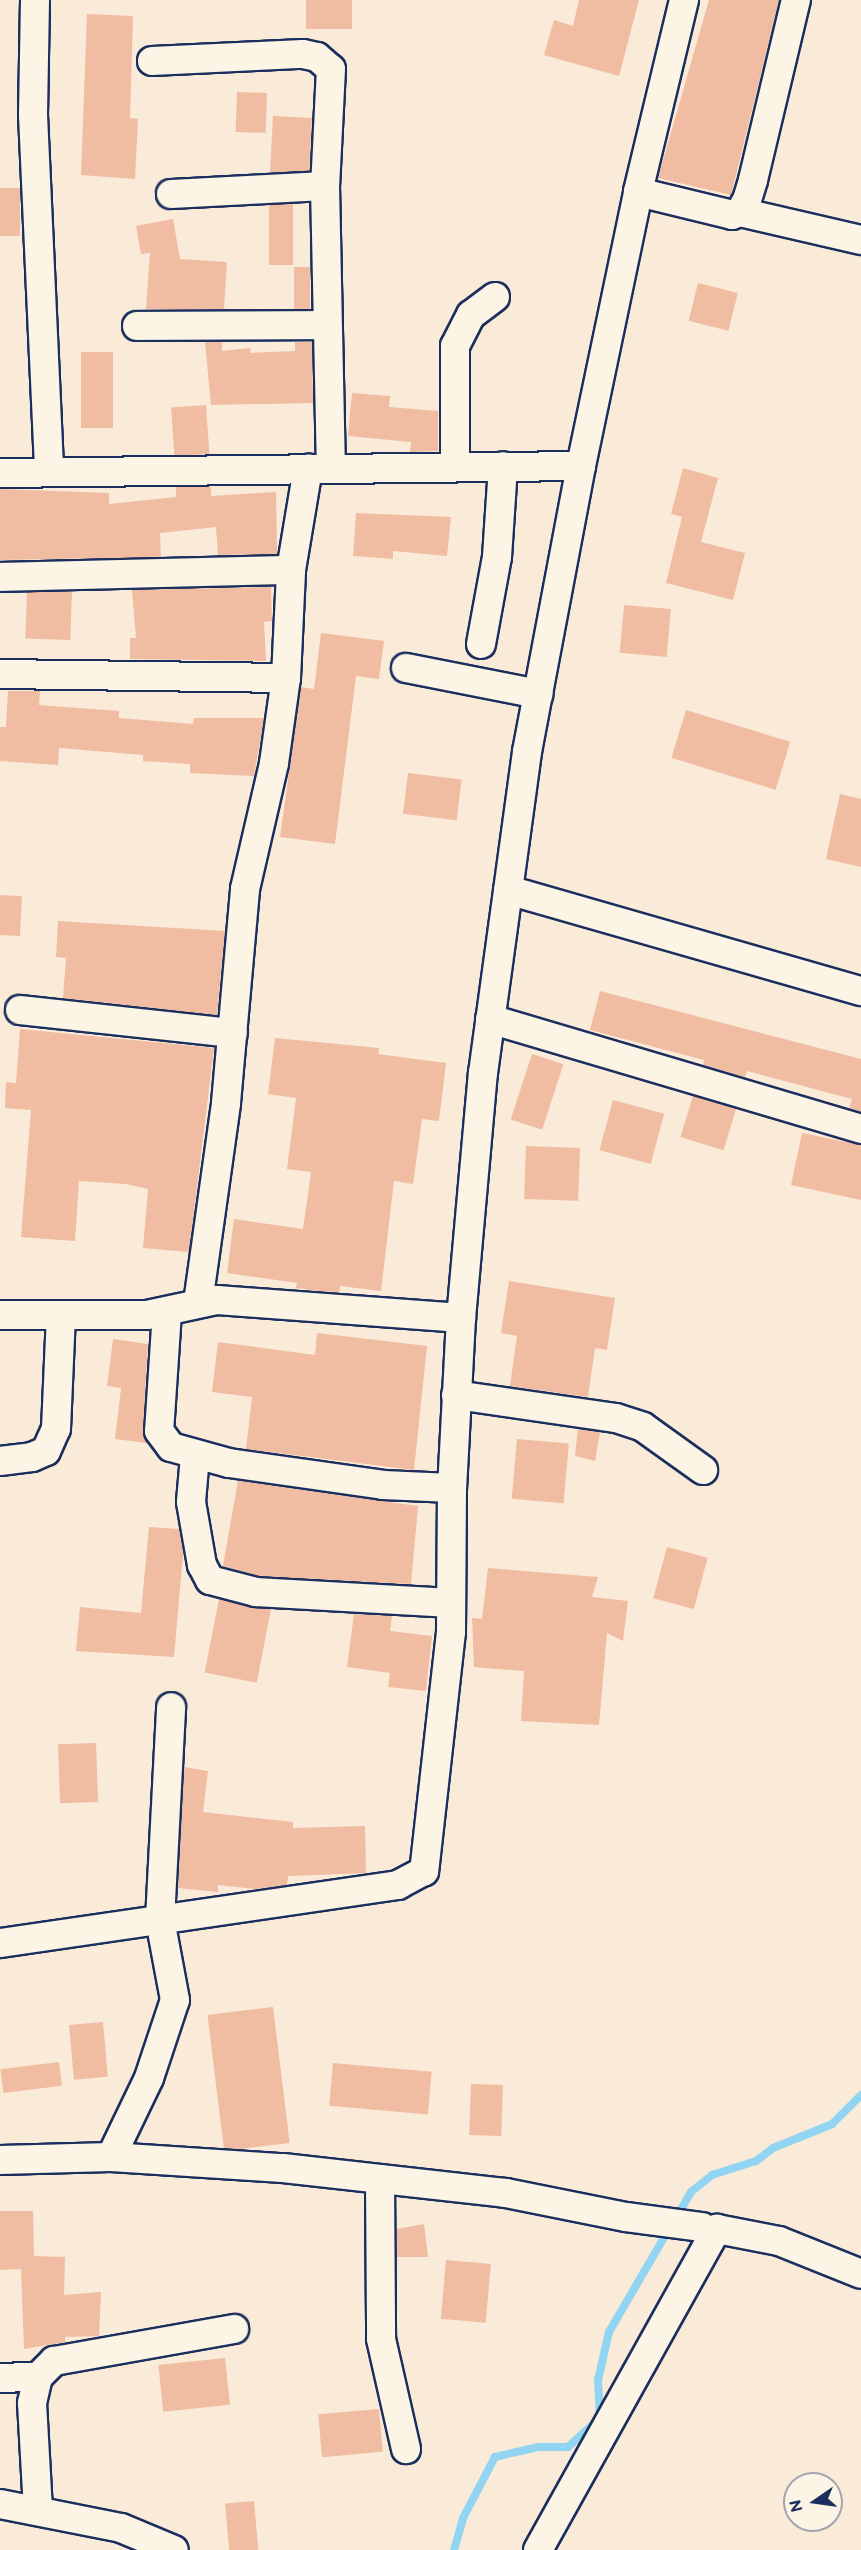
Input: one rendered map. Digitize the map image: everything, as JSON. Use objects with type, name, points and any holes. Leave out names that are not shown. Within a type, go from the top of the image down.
[{"type":"street","points":[[35,0],[33,115],[49,472]]},
{"type":"street","points":[[0,1943],[398,1885],[424,1871],[451,1603],[452,1488],[460,1318],[490,1019],[538,694],[581,466],[638,192],[684,0]]},
{"type":"street","points":[[740,212],[753,180],[796,0]]},
{"type":"street","points":[[152,61],[303,54],[326,62],[333,97],[325,186],[327,325],[319,468],[291,570],[286,678],[268,799],[245,889],[233,1033],[198,1303]]},
{"type":"street","points":[[171,194],[325,186]]},
{"type":"street","points":[[638,192],[726,214],[740,212],[861,240]]},
{"type":"street","points":[[455,467],[455,346],[471,315],[495,297]]},
{"type":"street","points":[[137,326],[327,325]]},
{"type":"street","points":[[481,644],[497,557],[503,466]]},
{"type":"street","points":[[0,473],[581,466]]},
{"type":"street","points":[[0,577],[291,570]]},
{"type":"street","points":[[406,668],[538,694]]},
{"type":"street","points":[[0,674],[286,678]]},
{"type":"street","points":[[508,890],[861,991]]},
{"type":"street","points":[[20,1010],[233,1033]]},
{"type":"street","points":[[490,1019],[861,1129]]},
{"type":"street","points":[[0,1315],[109,1318],[167,1312],[217,1300],[460,1318]]},
{"type":"street","points":[[167,1312],[159,1431],[171,1447],[195,1456],[383,1485],[452,1488]]},
{"type":"street","points":[[0,1461],[32,1457],[46,1450],[56,1429],[61,1316]]},
{"type":"street","points":[[456,1395],[616,1418],[643,1427],[703,1470]]},
{"type":"street","points":[[195,1456],[191,1502],[202,1565],[210,1580],[256,1592],[451,1603]]},
{"type":"street","points":[[111,2157],[149,2078],[176,2000],[160,1920],[171,1707]]},
{"type":"street","points":[[0,2160],[111,2157],[380,2179],[506,2193],[626,2217],[702,2227]]},
{"type":"street","points":[[380,2179],[381,2339],[406,2449]]},
{"type":"street","points":[[538,2550],[717,2229],[779,2241],[861,2274]]},
{"type":"street","points":[[38,2510],[32,2403],[38,2377],[54,2361],[83,2352],[234,2329]]},
{"type":"street","points":[[0,2378],[38,2377]]},
{"type":"street","points":[[0,2504],[121,2528],[174,2550]]},
{"type":"building","points":[[306,0],[352,0],[352,29],[306,29]]},
{"type":"building","points":[[579,0],[639,0],[619,76],[544,55],[554,20],[573,26]]},
{"type":"building","points":[[709,0],[779,0],[731,195],[658,178]]},
{"type":"building","points":[[87,14],[133,16],[130,118],[138,119],[135,179],[81,175]]},
{"type":"building","points":[[237,92],[267,93],[266,133],[236,132]]},
{"type":"building","points":[[273,116],[312,118],[309,174],[270,172]]},
{"type":"building","points":[[0,188],[20,188],[20,236],[0,236]]},
{"type":"building","points":[[269,204],[293,204],[293,265],[269,265]]},
{"type":"building","points":[[173,219],[180,259],[227,262],[224,309],[146,309],[150,253],[141,254],[136,226]]},
{"type":"building","points":[[294,267],[310,267],[310,309],[294,309]]},
{"type":"building","points":[[698,283],[738,293],[728,331],[689,321]]},
{"type":"building","points":[[205,342],[222,342],[222,351],[250,348],[251,353],[295,351],[295,342],[312,342],[313,403],[211,405]]},
{"type":"building","points":[[81,352],[113,352],[113,428],[81,428]]},
{"type":"building","points":[[352,393],[390,396],[389,407],[438,411],[438,451],[410,452],[411,442],[348,436]]},
{"type":"building","points":[[206,405],[209,454],[175,456],[171,407]]},
{"type":"building","points":[[683,468],[718,478],[701,542],[745,553],[733,600],[666,583],[682,517],[671,514]]},
{"type":"building","points":[[176,487],[211,487],[211,496],[276,492],[277,554],[218,555],[216,527],[160,533],[161,557],[0,560],[0,489],[109,493],[109,504],[176,497]]},
{"type":"building","points":[[356,513],[451,517],[447,556],[393,551],[393,559],[353,556]]},
{"type":"building","points":[[271,587],[272,621],[264,622],[266,661],[130,659],[130,638],[136,638],[132,590]]},
{"type":"building","points":[[27,590],[72,592],[70,640],[25,638]]},
{"type":"building","points":[[624,605],[671,609],[667,657],[620,653]]},
{"type":"building","points":[[321,633],[384,641],[379,679],[356,676],[335,844],[280,837],[301,687],[314,689]]},
{"type":"building","points":[[8,691],[40,691],[39,705],[119,711],[119,718],[193,724],[194,718],[264,718],[254,776],[190,773],[190,764],[143,761],[143,755],[59,748],[58,765],[0,761],[0,727],[6,727]]},
{"type":"building","points":[[686,710],[790,742],[776,790],[671,758]]},
{"type":"building","points":[[408,773],[462,780],[457,820],[403,814]]},
{"type":"building","points":[[840,794],[861,799],[861,867],[826,859]]},
{"type":"building","points":[[0,895],[22,896],[20,936],[0,935]]},
{"type":"building","points":[[58,921],[225,931],[217,1015],[63,998],[66,958],[56,957]]},
{"type":"building","points":[[600,991],[861,1059],[861,1112],[849,1108],[852,1099],[747,1071],[745,1077],[703,1065],[704,1060],[590,1030]]},
{"type":"building","points":[[20,1029],[214,1048],[189,1252],[143,1248],[148,1189],[126,1184],[79,1181],[75,1241],[21,1237],[31,1110],[5,1108],[6,1082],[16,1083]]},
{"type":"building","points":[[275,1038],[379,1048],[378,1054],[446,1063],[439,1121],[422,1119],[413,1184],[394,1181],[381,1291],[340,1286],[339,1292],[320,1291],[296,1288],[297,1283],[227,1273],[234,1219],[303,1229],[311,1172],[287,1169],[296,1098],[268,1094]]},
{"type":"building","points":[[532,1054],[563,1064],[542,1130],[511,1120]]},
{"type":"building","points":[[693,1096],[736,1109],[723,1150],[680,1137]]},
{"type":"building","points":[[613,1100],[664,1114],[651,1164],[600,1150]]},
{"type":"building","points":[[802,1133],[861,1145],[861,1200],[791,1185]]},
{"type":"building","points":[[526,1146],[580,1148],[578,1201],[524,1199]]},
{"type":"building","points":[[509,1281],[615,1298],[607,1350],[595,1348],[588,1397],[510,1386],[517,1336],[501,1333]]},
{"type":"building","points":[[317,1333],[427,1346],[414,1470],[246,1449],[252,1397],[212,1392],[218,1342],[315,1355]]},
{"type":"building","points":[[113,1339],[148,1344],[143,1430],[147,1443],[115,1439],[121,1388],[107,1386]]},
{"type":"building","points":[[578,1429],[600,1432],[595,1461],[575,1456]]},
{"type":"building","points":[[517,1439],[569,1444],[564,1503],[512,1499]]},
{"type":"building","points":[[238,1481],[418,1506],[411,1584],[259,1576],[223,1566]]},
{"type":"building","points":[[149,1527],[179,1529],[183,1554],[174,1657],[76,1651],[80,1607],[141,1613]]},
{"type":"building","points":[[667,1547],[708,1558],[694,1609],[653,1598]]},
{"type":"building","points":[[488,1568],[598,1577],[592,1597],[628,1601],[623,1641],[607,1633],[599,1725],[521,1721],[524,1671],[474,1667],[472,1618],[482,1619]]},
{"type":"building","points":[[219,1599],[271,1609],[257,1683],[205,1673]]},
{"type":"building","points":[[354,1614],[392,1616],[390,1631],[432,1636],[426,1691],[388,1687],[390,1673],[347,1667]]},
{"type":"building","points":[[96,1743],[98,1802],[60,1803],[58,1744]]},
{"type":"building","points":[[184,1767],[208,1771],[203,1812],[293,1822],[293,1828],[365,1826],[366,1873],[288,1876],[287,1885],[255,1889],[218,1885],[218,1892],[178,1888]]},
{"type":"building","points":[[273,2007],[290,2143],[224,2151],[207,2015]]},
{"type":"building","points":[[103,2022],[108,2077],[74,2080],[69,2025]]},
{"type":"building","points":[[59,2062],[62,2086],[3,2093],[0,2069]]},
{"type":"building","points":[[333,2063],[432,2072],[428,2114],[329,2106]]},
{"type":"building","points":[[471,2084],[503,2085],[501,2136],[469,2135]]},
{"type":"building","points":[[0,2211],[33,2211],[34,2256],[65,2257],[64,2295],[101,2292],[99,2336],[65,2337],[65,2342],[24,2349],[21,2269],[0,2270]]},
{"type":"building","points":[[424,2224],[428,2257],[397,2257],[397,2229]]},
{"type":"building","points":[[446,2260],[491,2264],[486,2323],[441,2319]]},
{"type":"building","points":[[225,2358],[230,2405],[163,2412],[158,2365]]},
{"type":"building","points":[[379,2409],[383,2452],[322,2457],[318,2414]]},
{"type":"building","points":[[254,2501],[258,2550],[229,2550],[225,2504]]},
{"type":"waterway","points":[[676,2218],[691,2192],[712,2175],[756,2161],[773,2148],[832,2124],[861,2095]]},
{"type":"waterway","points":[[454,2550],[463,2518],[495,2457],[538,2447],[568,2447],[600,2418],[598,2380],[609,2332],[669,2229]]}]
